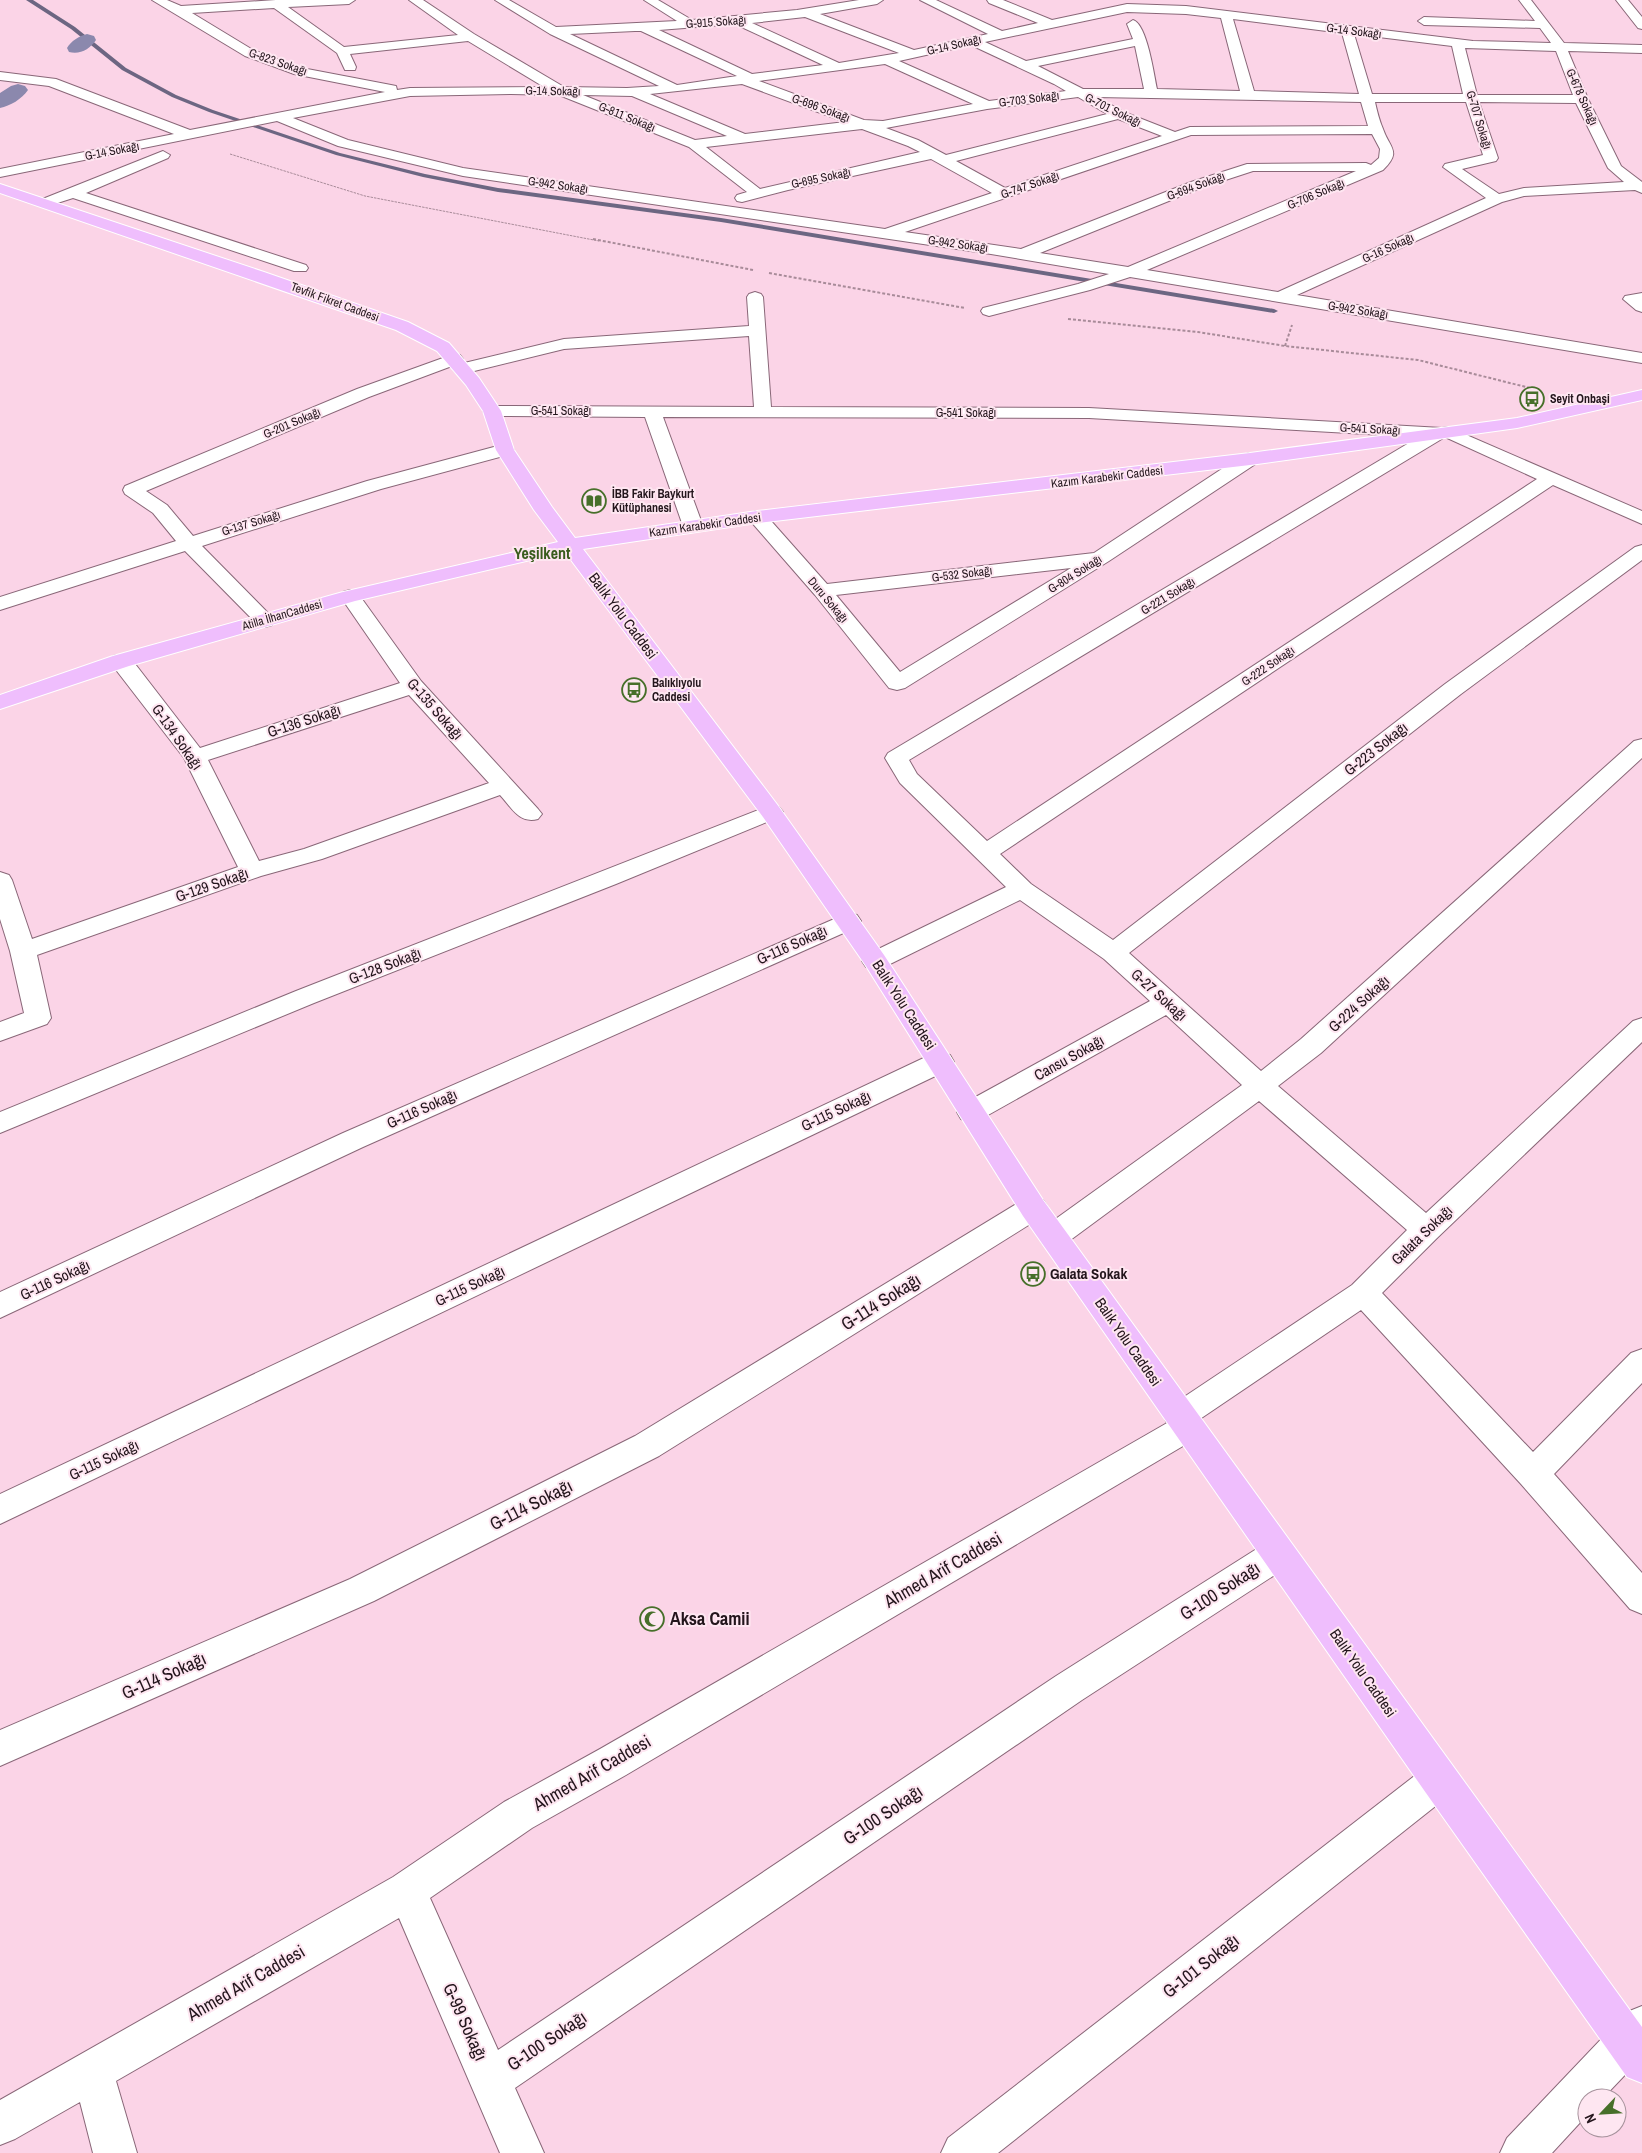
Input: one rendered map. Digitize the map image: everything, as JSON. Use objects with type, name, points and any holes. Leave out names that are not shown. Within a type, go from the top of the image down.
[{"type":"main road","name":"Tevfik Fikret Caddesi","points":[[0,188],[402,326],[443,347],[473,382],[492,411],[505,450],[570,545]]},
{"type":"main road","name":"Kazım Karabekir Caddesi","points":[[570,545],[757,517],[1250,459],[1517,423],[1642,394]]},
{"type":"main road","name":"Atilla İlhanCaddesi","points":[[0,702],[121,661],[350,596],[570,545]]},
{"type":"main road","name":"Balık Yolu Caddesi","points":[[570,545],[771,812],[848,920],[1033,1208],[1439,1780],[1637,2044]]},
{"type":"street","name":"G-823 Sokağı","points":[[158,0],[179,10],[249,53],[298,71],[410,92]]},
{"type":"street","points":[[179,10],[227,4],[276,4],[349,0]]},
{"type":"street","name":"G-811 Sokağı","points":[[415,0],[561,91],[694,144],[758,194]]},
{"type":"street","points":[[501,0],[554,31],[674,88]]},
{"type":"street","points":[[650,0],[690,24]]},
{"type":"street","name":"G-915 Sokağı","points":[[554,31],[737,21],[808,14],[877,0]]},
{"type":"street","points":[[926,0],[1000,35]]},
{"type":"street","points":[[993,0],[1050,24]]},
{"type":"street","name":"G-678 Sokağı","points":[[1525,0],[1561,48],[1581,99],[1614,168],[1640,188]]},
{"type":"street","points":[[1622,0],[1642,25]]},
{"type":"street","points":[[1186,10],[1213,3]]},
{"type":"street","points":[[276,4],[342,51],[357,82]]},
{"type":"street","points":[[786,4],[913,54]]},
{"type":"street","points":[[1124,4],[1140,41],[1150,93]]},
{"type":"street","name":"G-14 Sokağı","points":[[0,173],[365,99],[410,92],[633,92],[674,88],[913,54],[1050,24],[1124,4],[1147,10],[1186,10],[1458,44],[1642,49]]},
{"type":"street","points":[[1289,8],[1292,24]]},
{"type":"street","points":[[1226,15],[1248,95]]},
{"type":"street","points":[[737,21],[836,66]]},
{"type":"street","points":[[1424,21],[1544,25]]},
{"type":"street","name":"G-696 Sokağı","points":[[643,27],[746,75],[741,79]]},
{"type":"street","points":[[1347,30],[1376,130],[1387,149],[1386,159],[1378,167]]},
{"type":"street","points":[[342,51],[470,36]]},
{"type":"street","name":"G-701 Sokağı","points":[[972,41],[1059,81],[1119,115],[1174,136]]},
{"type":"street","points":[[1026,65],[1140,41]]},
{"type":"street","name":"G-707 Sokağı","points":[[1458,44],[1471,99],[1491,158],[1450,167],[1497,199]]},
{"type":"street","points":[[885,59],[987,105]]},
{"type":"street","points":[[0,76],[51,82],[190,135]]},
{"type":"street","name":"G-696 Sokağı","points":[[741,79],[913,143],[1005,194]]},
{"type":"street","points":[[633,92],[742,137]]},
{"type":"street","name":"G-703 Sokağı","points":[[694,144],[742,137],[866,124],[883,124],[987,105],[1078,93],[1367,98],[1581,99]]},
{"type":"street","name":"G-695 Sokağı","points":[[712,207],[758,194],[938,157],[1119,115]]},
{"type":"street","name":"G-942 Sokağı","points":[[273,119],[344,143],[463,172],[1023,254],[1124,274],[1280,297],[1642,358]]},
{"type":"street","name":"G-747 Sokağı","points":[[886,233],[1190,131],[1376,130]]},
{"type":"street","points":[[45,203],[163,155]]},
{"type":"street","name":"G-694 Sokağı","points":[[1023,254],[1196,185],[1252,167],[1378,167]]},
{"type":"street","name":"G-706 Sokağı","points":[[989,311],[1084,287],[1124,274],[1378,167]]},
{"type":"street","name":"G-16 Sokağı","points":[[1280,297],[1497,199],[1524,192],[1640,188]]},
{"type":"street","points":[[73,193],[300,268]]},
{"type":"street","points":[[755,297],[763,412]]},
{"type":"street","points":[[1642,298],[1631,299],[1642,307]]},
{"type":"street","name":"G-201 Sokağı","points":[[188,543],[160,509],[132,490],[363,393],[458,364],[564,344],[758,330]]},
{"type":"street","name":"G-541 Sokağı","points":[[492,411],[1089,413],[1443,432]]},
{"type":"street","points":[[652,411],[693,526]]},
{"type":"street","points":[[1443,432],[1642,518]]},
{"type":"street","name":"G-221 Sokağı","points":[[896,758],[1443,432]]},
{"type":"street","name":"G-137 Sokağı","points":[[0,604],[374,485],[505,450]]},
{"type":"street","name":"G-804 Sokağı","points":[[897,683],[1102,558],[1250,459]]},
{"type":"street","name":"G-222 Sokağı","points":[[984,854],[1551,478]]},
{"type":"street","name":"Duru Sokağı","points":[[757,517],[822,591],[897,683]]},
{"type":"street","points":[[188,543],[265,621]]},
{"type":"street","name":"G-223 Sokağı","points":[[1113,953],[1453,689],[1642,551]]},
{"type":"street","name":"G-532 Sokağı","points":[[822,591],[1102,558]]},
{"type":"street","name":"G-135 Sokağı","points":[[350,596],[414,686],[530,814]]},
{"type":"street","name":"G-134 Sokağı","points":[[121,661],[195,757],[252,871]]},
{"type":"street","name":"G-136 Sokağı","points":[[195,757],[414,686]]},
{"type":"street","name":"G-224 Sokağı","points":[[1054,1236],[1260,1086],[1311,1046],[1642,746]]},
{"type":"street","name":"G-27 Sokağı","points":[[896,758],[908,778],[1022,889],[1113,953],[1167,1004],[1426,1230]]},
{"type":"street","name":"G-129 Sokağı","points":[[23,951],[252,871],[313,854],[504,785]]},
{"type":"street","name":"G-128 Sokağı","points":[[0,1122],[305,997],[607,879],[771,812]]},
{"type":"street","points":[[0,880],[23,951],[38,1018],[0,1032]]},
{"type":"street","points":[[875,961],[1022,889]]},
{"type":"street","name":"G-116 Sokağı","points":[[0,1306],[353,1140],[848,920]]},
{"type":"street","name":"Cansu Sokağı","points":[[972,1112],[1167,1004]]},
{"type":"street","name":"Galata Sokağı","points":[[1184,1421],[1363,1293],[1426,1230],[1642,1027]]},
{"type":"street","name":"G-115 Sokağı","points":[[0,1510],[940,1062]]},
{"type":"street","name":"G-114 Sokağı","points":[[0,1748],[362,1590],[647,1446],[1033,1208]]},
{"type":"street","points":[[1363,1293],[1533,1474],[1642,1598]]},
{"type":"street","points":[[1533,1474],[1642,1362]]},
{"type":"street","name":"Ahmed Arif Caddesi","points":[[0,2124],[407,1891],[518,1815],[622,1757],[1184,1421]]},
{"type":"street","name":"G-100 Sokağı","points":[[490,2080],[1070,1688],[1278,1554]]},
{"type":"street","name":"G-101 Sokağı","points":[[963,2153],[1439,1780]]},
{"type":"street","name":"G-99 Sokağı","points":[[407,1891],[522,2153]]},
{"type":"street","points":[[1522,2153],[1637,2044]]},
{"type":"street","points":[[92,2070],[115,2153]]},
{"type":"path","points":[[190,135],[220,150],[365,196],[752,270]]},
{"type":"path","points":[[762,272],[989,311]]},
{"type":"path","points":[[1065,319],[1198,332],[1285,346],[1418,360],[1528,386],[1586,407]]},
{"type":"waterway","points":[[29,0],[73,28],[124,69],[174,96],[211,111],[338,154],[425,176],[498,190],[721,220],[1274,311]]},
{"type":"waterway","points":[[76,48],[87,40]]},
{"type":"waterway","points":[[0,102],[18,90]]},
{"type":"place","name":"Seyit Onbaşi","points":[[1532,399]]},
{"type":"place","name":"İBB Fakir Baykurt Kütüphanesi","points":[[594,501]]},
{"type":"place","name":"Balıklıyolu Caddesi","points":[[634,690]]},
{"type":"place","name":"Galata Sokak","points":[[1033,1274]]},
{"type":"place","name":"Aksa Camii","points":[[652,1619]]},
{"type":"district","name":"Yeşilkent","points":[[542,553]]}]
